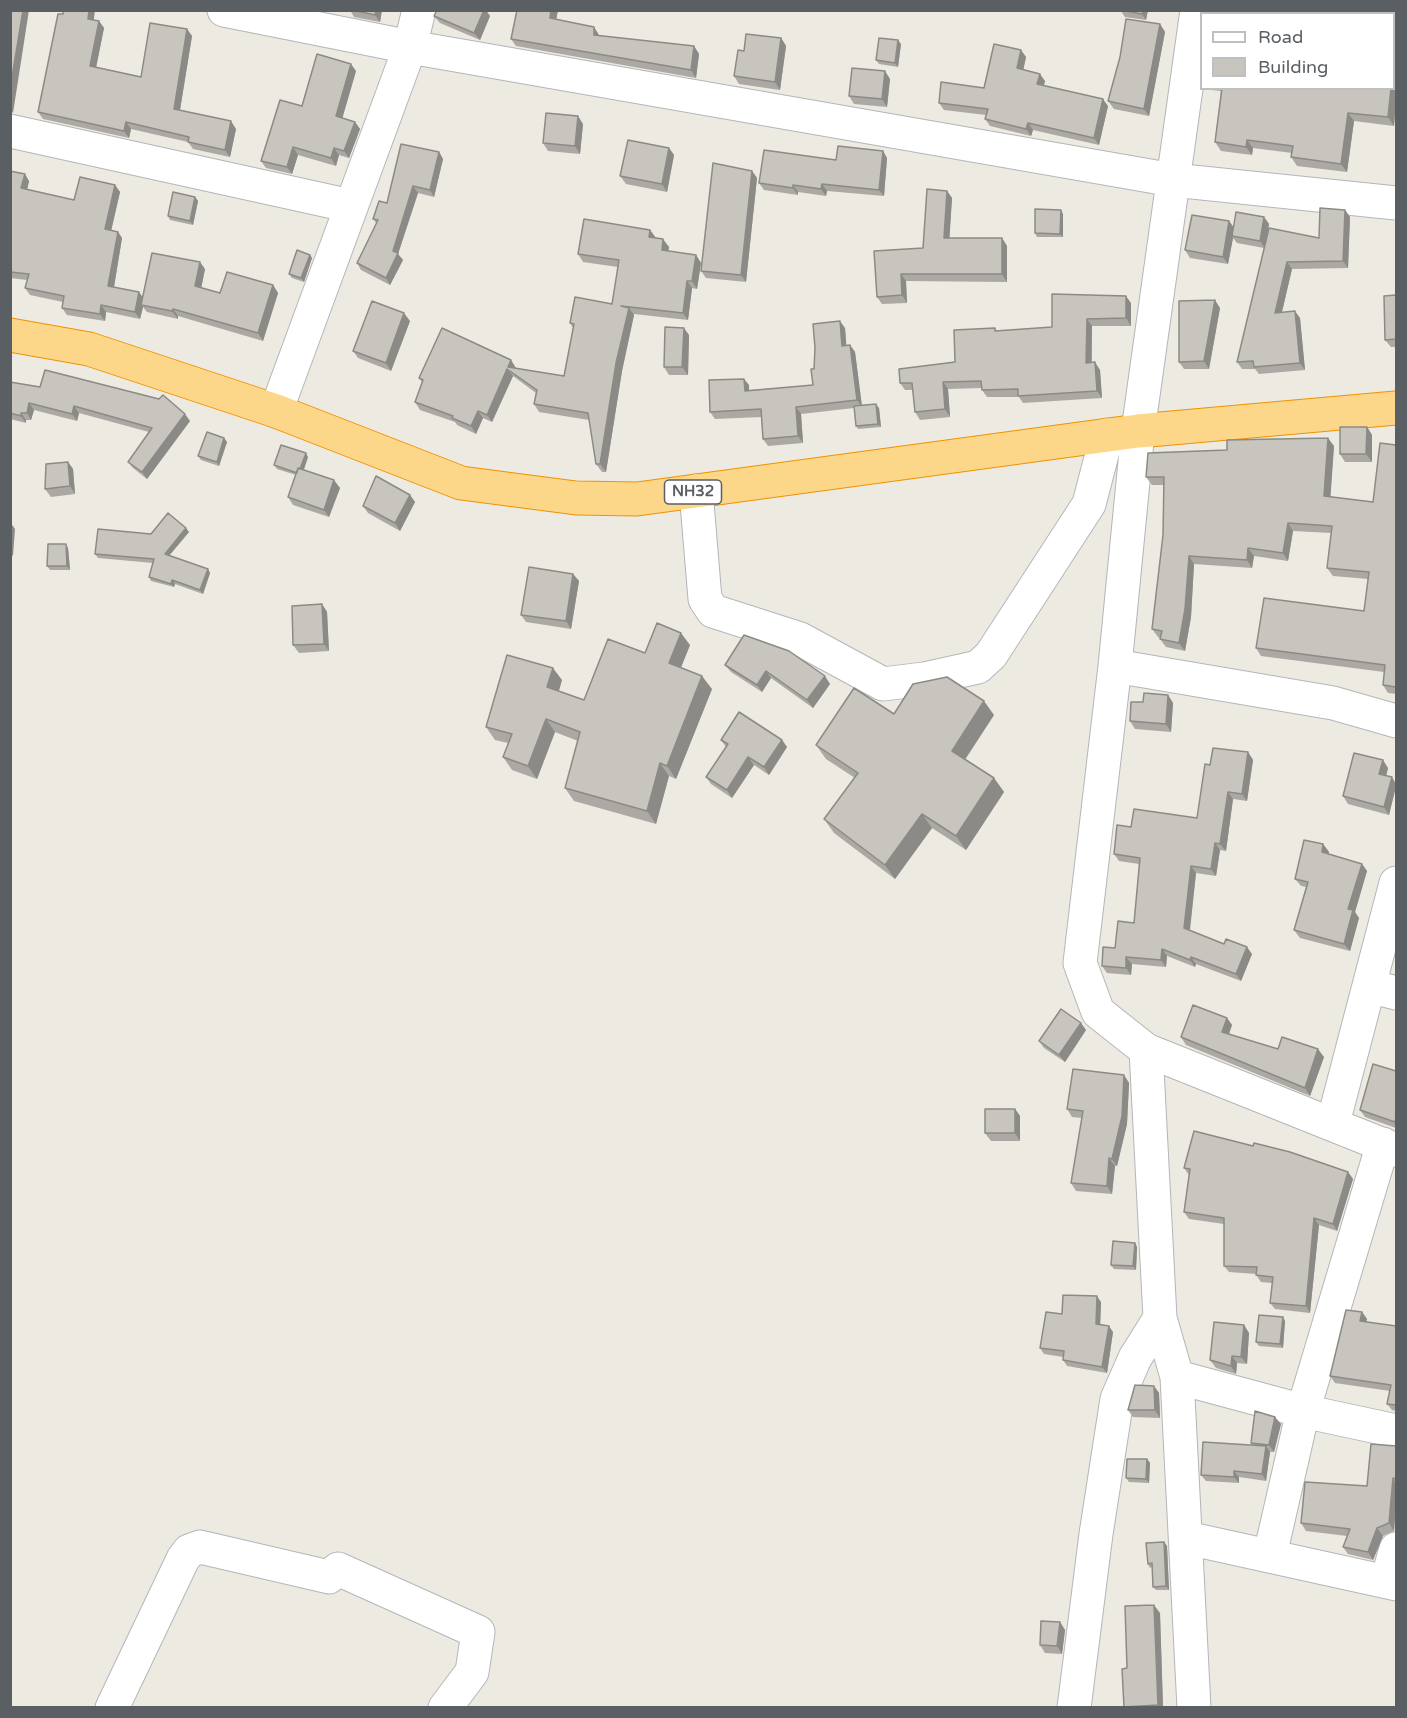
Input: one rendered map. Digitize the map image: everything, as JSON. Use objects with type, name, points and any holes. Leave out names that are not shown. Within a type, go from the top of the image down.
[{"type":"highway","name":"NH32","points":[[10,335],[89,349],[276,411],[461,483],[576,498],[637,499],[1122,433],[1396,408]]},
{"type":"street","points":[[224,10],[410,47],[1173,180],[1396,204]]},
{"type":"street","points":[[276,411],[410,47],[419,10]]},
{"type":"street","points":[[1197,10],[1173,180],[1122,433],[1115,666],[1080,963],[1098,1012],[1146,1050],[1390,1147],[1303,1411],[1270,1555]]},
{"type":"street","points":[[10,131],[351,206]]},
{"type":"street","points":[[696,491],[705,599],[713,611],[800,639],[883,684],[924,679],[978,667],[991,655],[1089,504],[1122,433]]},
{"type":"street","points":[[1115,666],[1333,703],[1396,721]]},
{"type":"street","points":[[1333,1123],[1383,990],[1396,883]]},
{"type":"street","points":[[1146,1050],[1160,1318],[1177,1377],[1194,1707]]},
{"type":"street","points":[[1074,1707],[1096,1534],[1118,1399],[1136,1358],[1160,1318]]},
{"type":"street","points":[[1177,1377],[1303,1411],[1396,1431]]},
{"type":"street","points":[[1187,1538],[1392,1582],[1396,1549]]},
{"type":"street","points":[[112,1707],[183,1559],[189,1551],[200,1547],[329,1576],[338,1569],[478,1632],[472,1672],[445,1707]]},
{"type":"building","points":[[10,10],[23,10],[10,89]]},
{"type":"building","points":[[63,10],[89,10],[88,19],[99,21],[90,66],[141,77],[150,23],[187,29],[174,109],[231,121],[225,150],[188,142],[189,137],[126,122],[124,131],[38,112],[58,14],[63,14]]},
{"type":"building","points":[[352,10],[376,10],[375,15]]},
{"type":"building","points":[[437,10],[484,10],[474,33],[434,16]]},
{"type":"building","points":[[517,10],[551,10],[550,18],[594,27],[594,35],[694,46],[691,70],[511,39]]},
{"type":"building","points":[[1121,10],[1143,10],[1142,14]]},
{"type":"building","points":[[1216,10],[1245,10],[1245,12],[1216,12]]},
{"type":"building","points":[[1329,10],[1369,10],[1369,12],[1329,12]]},
{"type":"building","points":[[1126,19],[1160,24],[1144,109],[1108,101],[1120,57]]},
{"type":"building","points":[[746,34],[781,38],[775,82],[734,76],[738,50],[744,51]]},
{"type":"building","points":[[879,38],[898,40],[895,63],[876,60]]},
{"type":"building","points":[[994,44],[1021,50],[1017,68],[1040,74],[1037,84],[1103,99],[1094,138],[1028,123],[1026,129],[985,119],[988,109],[939,103],[941,82],[984,88]]},
{"type":"building","points":[[317,54],[351,64],[336,116],[355,122],[344,151],[334,148],[331,158],[293,147],[287,167],[261,161],[280,100],[302,106]]},
{"type":"building","points":[[852,68],[885,71],[882,99],[849,96]]},
{"type":"building","points":[[1222,90],[1391,90],[1388,117],[1348,113],[1341,164],[1291,157],[1293,146],[1247,140],[1246,147],[1215,142]]},
{"type":"building","points":[[546,113],[578,116],[575,146],[543,143]]},
{"type":"building","points":[[628,140],[669,148],[662,184],[620,176]]},
{"type":"building","points":[[401,144],[439,152],[430,190],[413,186],[393,251],[398,253],[386,278],[357,263],[378,220],[373,219],[379,201],[387,203]]},
{"type":"building","points":[[838,146],[883,151],[879,190],[822,184],[821,189],[793,185],[793,188],[759,183],[764,150],[836,160]]},
{"type":"building","points":[[713,163],[752,171],[741,275],[701,271]]},
{"type":"building","points":[[10,171],[25,174],[21,188],[74,200],[80,177],[115,185],[105,229],[118,232],[108,286],[139,292],[135,312],[101,305],[100,314],[62,308],[64,296],[25,288],[29,274],[10,272]]},
{"type":"building","points":[[927,189],[947,191],[944,238],[1002,238],[1002,274],[901,274],[902,295],[877,297],[874,251],[923,248]]},
{"type":"building","points":[[173,192],[195,197],[190,221],[168,216]]},
{"type":"building","points":[[1320,208],[1345,210],[1343,261],[1287,262],[1275,313],[1295,311],[1300,363],[1254,367],[1253,361],[1237,362],[1269,228],[1319,238]]},
{"type":"building","points":[[1035,209],[1061,210],[1060,234],[1035,233]]},
{"type":"building","points":[[1236,212],[1264,217],[1260,241],[1232,236]]},
{"type":"building","points":[[1192,215],[1229,221],[1223,257],[1185,250]]},
{"type":"building","points":[[584,219],[650,230],[649,237],[663,239],[662,250],[696,255],[692,281],[687,281],[683,313],[621,306],[629,308],[616,363],[600,464],[596,464],[588,413],[534,404],[537,390],[507,369],[487,415],[478,411],[471,426],[452,418],[453,416],[415,402],[423,380],[419,378],[442,328],[511,360],[508,367],[564,376],[574,324],[570,323],[575,297],[612,304],[619,260],[578,254]]},
{"type":"building","points":[[297,250],[310,255],[301,278],[289,274]]},
{"type":"building","points":[[152,253],[200,262],[195,286],[220,293],[227,272],[273,285],[258,333],[173,309],[172,311],[141,305]]},
{"type":"building","points":[[1052,294],[1126,296],[1126,318],[1087,319],[1086,363],[1095,362],[1097,391],[1018,396],[1018,389],[982,390],[981,381],[943,382],[945,409],[915,412],[912,383],[900,383],[899,369],[955,362],[954,330],[995,328],[995,331],[1052,327]]},
{"type":"building","points":[[1396,295],[1396,339],[1385,340],[1384,296]]},
{"type":"building","points":[[1215,300],[1204,361],[1179,362],[1179,301]]},
{"type":"building","points":[[372,301],[404,313],[386,363],[353,351]]},
{"type":"building","points":[[840,321],[842,346],[850,345],[857,400],[796,407],[798,436],[763,439],[761,409],[710,412],[709,380],[744,379],[745,391],[813,385],[811,369],[814,369],[815,348],[813,324]]},
{"type":"building","points":[[665,327],[684,328],[682,367],[664,367]]},
{"type":"building","points":[[45,370],[159,399],[163,395],[185,414],[142,472],[128,462],[152,428],[74,406],[72,414],[29,403],[27,413],[21,413],[21,416],[10,413],[10,382],[40,387]]},
{"type":"building","points":[[876,404],[878,424],[856,426],[854,406]]},
{"type":"building","points":[[1340,427],[1367,427],[1366,454],[1340,454]]},
{"type":"building","points":[[207,432],[224,438],[217,462],[198,456]]},
{"type":"building","points":[[1328,438],[1324,496],[1373,502],[1380,443],[1396,445],[1396,687],[1383,685],[1385,665],[1256,648],[1264,598],[1364,611],[1369,572],[1327,568],[1332,526],[1288,523],[1283,553],[1248,548],[1247,560],[1189,556],[1185,609],[1179,643],[1160,639],[1162,631],[1152,629],[1163,535],[1164,477],[1146,477],[1148,453],[1227,450],[1227,440]]},
{"type":"building","points":[[281,445],[306,453],[297,473],[274,465]]},
{"type":"building","points":[[68,462],[70,486],[45,489],[46,464]]},
{"type":"building","points":[[298,468],[334,480],[324,510],[288,497]]},
{"type":"building","points":[[376,476],[410,495],[395,523],[363,506]]},
{"type":"building","points":[[168,513],[186,528],[165,554],[208,569],[200,590],[172,580],[171,584],[149,577],[154,559],[95,554],[98,529],[151,534]]},
{"type":"building","points":[[48,544],[66,544],[67,566],[47,566]]},
{"type":"building","points":[[529,567],[573,574],[566,621],[521,615]]},
{"type":"building","points":[[322,604],[324,644],[293,645],[292,606]]},
{"type":"building","points":[[657,623],[681,633],[669,663],[702,676],[667,766],[660,763],[647,811],[565,788],[580,732],[546,719],[528,766],[503,757],[512,734],[486,727],[507,655],[553,668],[547,687],[584,700],[608,639],[645,653]]},
{"type":"building","points":[[744,635],[789,651],[825,676],[807,700],[766,671],[757,685],[725,665]]},
{"type":"building","points":[[947,677],[984,701],[952,751],[994,778],[956,836],[922,814],[885,865],[824,819],[858,773],[816,745],[854,688],[894,714],[913,684]]},
{"type":"building","points":[[1144,693],[1168,695],[1166,724],[1130,721],[1131,702],[1143,702]]},
{"type":"building","points":[[739,712],[782,740],[764,767],[748,757],[727,790],[706,777],[728,744],[721,740]]},
{"type":"building","points":[[1213,748],[1248,752],[1242,794],[1228,792],[1220,844],[1215,843],[1211,869],[1191,866],[1184,928],[1224,944],[1226,939],[1247,947],[1236,974],[1162,949],[1161,960],[1126,957],[1126,968],[1102,966],[1103,947],[1115,948],[1118,921],[1134,923],[1140,858],[1114,854],[1117,825],[1131,827],[1134,809],[1197,818],[1205,764],[1210,765]]},
{"type":"building","points":[[1354,753],[1383,760],[1379,774],[1392,777],[1384,807],[1343,796]]},
{"type":"building","points":[[1304,840],[1323,844],[1322,852],[1362,864],[1348,909],[1353,910],[1344,944],[1294,930],[1308,882],[1295,879]]},
{"type":"building","points":[[1193,1005],[1227,1018],[1222,1032],[1278,1049],[1282,1037],[1318,1049],[1305,1088],[1181,1037]]},
{"type":"building","points":[[1061,1009],[1081,1023],[1059,1055],[1039,1041]]},
{"type":"building","points":[[1373,1064],[1396,1071],[1395,1122],[1360,1110]]},
{"type":"building","points":[[1073,1069],[1124,1075],[1122,1116],[1112,1159],[1109,1158],[1107,1186],[1071,1183],[1083,1111],[1067,1109]]},
{"type":"building","points":[[985,1109],[1015,1109],[1015,1133],[985,1133]]},
{"type":"building","points":[[1194,1131],[1253,1146],[1254,1143],[1290,1152],[1348,1172],[1333,1224],[1314,1218],[1306,1306],[1270,1303],[1273,1277],[1256,1275],[1257,1267],[1224,1266],[1224,1218],[1184,1212],[1190,1169],[1184,1168]]},
{"type":"building","points":[[1113,1241],[1135,1243],[1133,1266],[1111,1265]]},
{"type":"building","points":[[1063,1295],[1097,1296],[1096,1324],[1109,1326],[1102,1367],[1063,1360],[1064,1351],[1040,1348],[1046,1312],[1062,1314]]},
{"type":"building","points":[[1346,1310],[1362,1312],[1360,1321],[1396,1326],[1396,1405],[1387,1404],[1391,1385],[1330,1376]]},
{"type":"building","points":[[1259,1315],[1283,1317],[1280,1344],[1256,1342]]},
{"type":"building","points":[[1214,1322],[1244,1325],[1241,1357],[1232,1356],[1231,1366],[1210,1360]]},
{"type":"building","points":[[1135,1385],[1154,1386],[1155,1410],[1128,1410]]},
{"type":"building","points":[[1255,1411],[1275,1417],[1269,1445],[1251,1443]]},
{"type":"building","points":[[1203,1442],[1266,1446],[1262,1474],[1234,1471],[1234,1477],[1201,1475]]},
{"type":"building","points":[[1371,1444],[1396,1446],[1396,1479],[1393,1478],[1389,1523],[1377,1528],[1368,1552],[1343,1547],[1350,1529],[1301,1523],[1305,1482],[1367,1486]]},
{"type":"building","points":[[1127,1459],[1147,1459],[1146,1479],[1126,1478]]},
{"type":"building","points":[[1164,1542],[1166,1586],[1153,1587],[1152,1563],[1148,1564],[1146,1543]]},
{"type":"building","points":[[1154,1605],[1158,1705],[1124,1707],[1122,1669],[1127,1668],[1125,1606]]},
{"type":"building","points":[[1041,1621],[1060,1622],[1057,1646],[1040,1645]]}]
